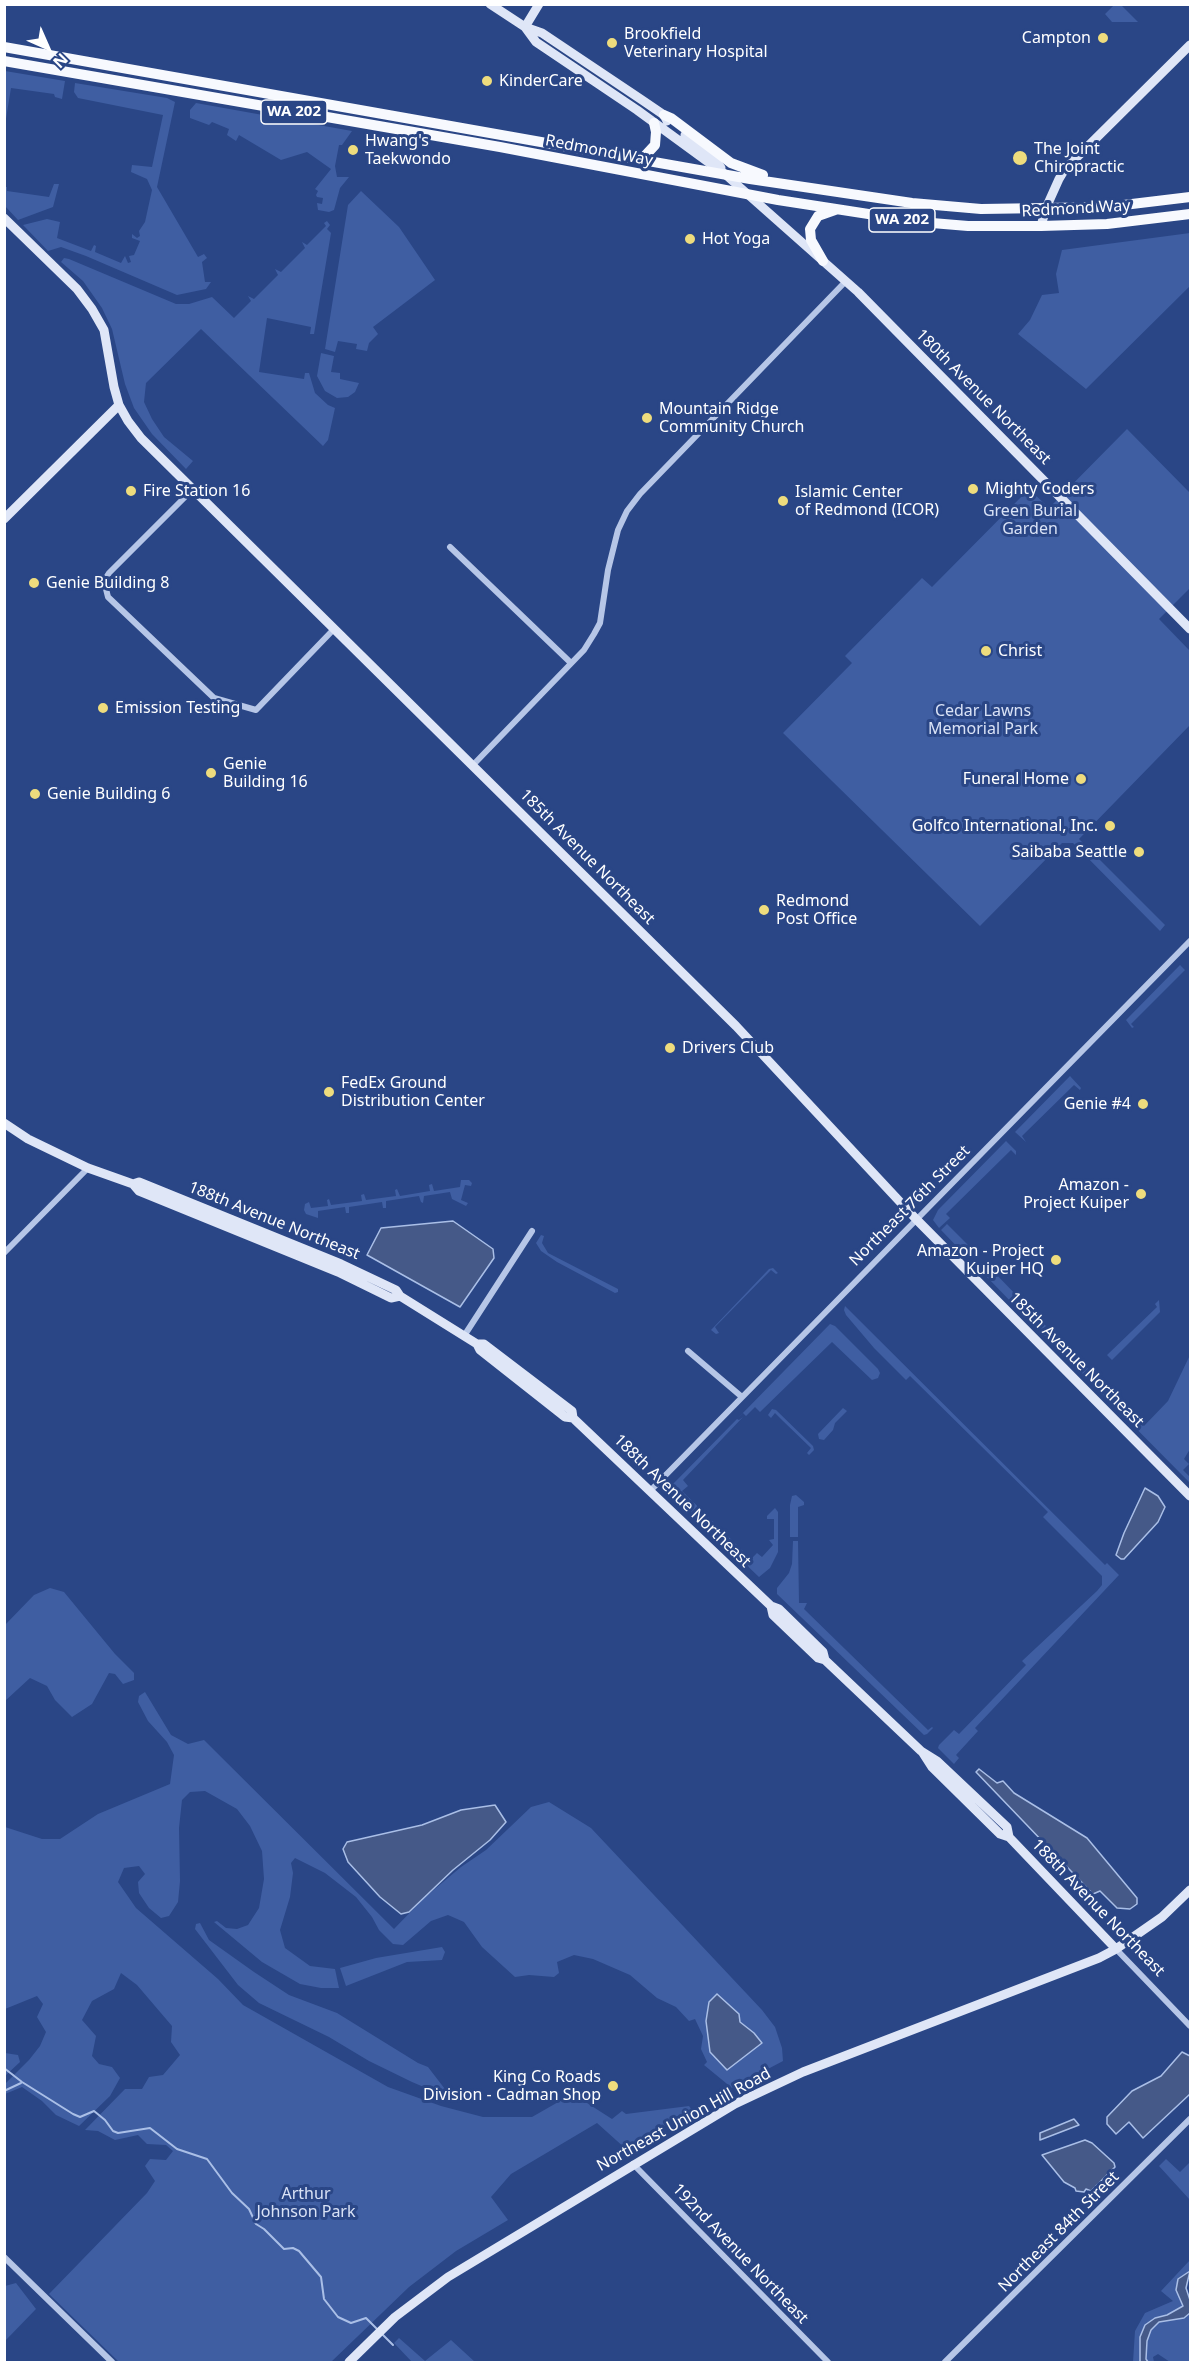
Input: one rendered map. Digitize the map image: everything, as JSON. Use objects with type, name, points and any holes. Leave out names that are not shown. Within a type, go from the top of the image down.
[{"type":"main road","name":"Redmond Way","points":[[4,47],[726,175],[946,207],[991,209],[1107,207],[1191,197]]},
{"type":"main road","name":"Redmond Way","points":[[4,61],[500,147],[748,193],[944,225],[992,227],[1107,224],[1191,214]]},
{"type":"main road","points":[[664,115],[731,163],[750,172],[768,176],[775,183]]},
{"type":"main road","points":[[642,159],[655,145],[654,123]]},
{"type":"main road","points":[[500,147],[520,143],[541,147],[561,145]]},
{"type":"main road","points":[[824,261],[811,240],[811,226],[814,220],[824,213],[842,209]]},
{"type":"street","points":[[490,4],[525,27],[542,33],[664,115],[668,122],[713,157],[726,175]]},
{"type":"street","points":[[525,27],[539,4]]},
{"type":"street","points":[[525,27],[536,42],[726,175]]},
{"type":"street","points":[[1041,226],[1046,208],[1065,169],[1191,45]]},
{"type":"street","name":"180th Avenue Northeast","points":[[726,175],[865,299],[1191,629]]},
{"type":"street","name":"185th Avenue Northeast","points":[[4,218],[76,289],[92,309],[104,330],[119,405],[141,438],[735,1026],[916,1219],[1191,1496]]},
{"type":"street","points":[[473,765],[584,650],[600,623],[608,570],[618,530],[627,511],[647,486],[845,282]]},
{"type":"street","points":[[4,519],[119,405]]},
{"type":"street","points":[[193,489],[109,573],[104,581],[108,597],[214,698],[256,710],[334,629]]},
{"type":"street","points":[[450,547],[571,663]]},
{"type":"street","name":"Northeast 76th Street","points":[[650,1491],[1191,941]]},
{"type":"street","name":"188th Avenue Northeast","points":[[4,1123],[28,1139],[88,1168],[133,1184],[139,1191],[330,1268],[391,1298],[399,1296],[477,1344],[480,1350],[565,1417],[573,1418],[771,1606],[773,1615],[818,1658],[825,1660],[921,1751],[937,1761],[1007,1827],[1009,1837],[1191,2026]]},
{"type":"street","points":[[4,1253],[88,1168]]},
{"type":"street","points":[[464,1336],[532,1231]]},
{"type":"street","points":[[688,1351],[742,1396]]},
{"type":"street","name":"Northeast Union Hill Road","points":[[349,2362],[395,2317],[448,2277],[735,2104],[783,2081],[1019,1991],[1116,1949],[1175,1906],[1191,1890]]},
{"type":"street","name":"Northeast 84th Street","points":[[945,2362],[1191,2119]]},
{"type":"street","name":"192nd Avenue Northeast","points":[[633,2164],[828,2362]]},
{"type":"street","points":[[4,2257],[112,2362]]},
{"type":"green space","points":[[1115,4],[1121,5],[1138,22],[1112,22],[1105,14]]},
{"type":"green space","points":[[5,71],[65,81],[62,99],[55,97],[54,94],[11,88],[5,125]]},
{"type":"green space","points":[[75,83],[167,98],[175,102],[157,187],[198,257],[204,254],[207,258],[202,262],[205,282],[211,282],[206,289],[177,295],[61,247],[48,251],[23,225],[47,219],[60,222],[57,238],[91,251],[94,245],[96,246],[95,252],[121,263],[125,256],[128,263],[131,262],[129,256],[134,255],[140,241],[132,238],[132,234],[137,238],[140,236],[139,231],[145,222],[152,190],[147,179],[131,172],[132,165],[152,167],[163,115],[78,98],[74,92]]},
{"type":"green space","points":[[196,103],[352,131],[342,145],[339,145],[335,166],[337,177],[349,177],[340,188],[334,210],[329,212],[318,210],[317,203],[322,204],[323,198],[317,197],[318,191],[315,189],[331,169],[307,152],[281,160],[239,135],[236,141],[227,135],[229,129],[212,122],[209,125],[190,118],[190,110]]},
{"type":"green space","points":[[54,184],[59,184],[53,207],[18,220],[5,206],[5,187],[7,191],[49,197]]},
{"type":"green space","points":[[361,191],[399,227],[435,280],[373,327],[378,334],[369,343],[367,351],[356,349],[357,344],[338,341],[335,352],[325,349],[348,205]]},
{"type":"green space","points":[[327,221],[330,225],[327,229],[331,233],[314,334],[310,334],[311,327],[267,318],[259,372],[304,379],[305,373],[309,373],[315,393],[335,408],[328,440],[323,446],[201,329],[146,383],[144,402],[164,437],[193,461],[186,469],[152,434],[134,408],[125,384],[112,329],[102,308],[83,281],[61,262],[64,258],[69,259],[176,304],[189,304],[212,297],[234,318],[251,301],[248,296],[254,299],[278,275],[275,269],[281,272],[305,248],[302,242],[307,245],[326,226],[324,223]]},
{"type":"green space","points":[[1190,233],[1190,286],[1086,389],[1018,334],[1030,320],[1042,295],[1059,293],[1056,274],[1062,250]]},
{"type":"green space","points":[[321,353],[334,356],[331,372],[340,373],[340,379],[359,383],[355,392],[348,397],[337,398],[325,391],[317,376]]},
{"type":"green space","name":"Cedar Lawns Memorial Park","points":[[1127,429],[1190,493],[1190,588],[1159,619],[1190,651],[1190,725],[1079,839],[1165,925],[1160,931],[1073,843],[1062,843],[980,926],[783,733],[852,663],[845,656],[922,578],[932,587],[1029,489],[1049,508]]},
{"type":"green space","points":[[1180,965],[1185,970],[1131,1024],[1134,1027],[1132,1028],[1126,1020]]},
{"type":"green space","points":[[1070,1076],[1081,1088],[1080,1090],[1074,1085],[1022,1136],[1026,1142],[1015,1132]]},
{"type":"green space","points":[[1006,1141],[1016,1151],[1016,1155],[1011,1150],[946,1214],[950,1218],[939,1228],[933,1220],[938,1210]]},
{"type":"green space","points":[[461,1180],[469,1180],[472,1183],[471,1186],[465,1185],[461,1200],[468,1203],[466,1206],[452,1199],[450,1192],[424,1196],[423,1203],[419,1196],[386,1201],[386,1208],[383,1208],[382,1202],[349,1207],[349,1213],[346,1213],[345,1207],[318,1211],[318,1218],[306,1214],[304,1210],[305,1204],[309,1202],[311,1208],[328,1206],[327,1200],[329,1199],[331,1205],[362,1201],[361,1195],[364,1194],[366,1200],[396,1196],[395,1190],[397,1189],[400,1196],[430,1191],[429,1185],[432,1184],[434,1191],[460,1187]]},
{"type":"green space","points":[[947,1224],[971,1248],[976,1245],[966,1256],[941,1230]]},
{"type":"green space","points":[[541,1235],[544,1236],[542,1243],[548,1253],[618,1289],[618,1292],[615,1293],[541,1251],[536,1243]]},
{"type":"green space","points":[[773,1268],[778,1273],[771,1270],[715,1327],[719,1333],[716,1334],[711,1330],[769,1269]]},
{"type":"green space","points":[[991,1269],[1022,1301],[1016,1307],[985,1275]]},
{"type":"green space","points":[[1159,1300],[1160,1312],[1112,1360],[1107,1355],[1157,1307],[1155,1304]]},
{"type":"green space","points":[[1023,1302],[1046,1326],[1040,1332],[1017,1308]]},
{"type":"green space","points":[[845,1306],[1105,1565],[1107,1563],[1119,1575],[975,1728],[978,1731],[956,1755],[959,1758],[954,1764],[938,1748],[939,1745],[954,1730],[959,1734],[1026,1665],[1022,1661],[1097,1591],[1102,1585],[1102,1576],[1043,1517],[1048,1512],[910,1376],[906,1380],[874,1348],[846,1315]]},
{"type":"green space","points":[[830,1324],[835,1326],[878,1369],[880,1373],[878,1378],[872,1380],[832,1342],[760,1412],[755,1407],[746,1416],[743,1413],[738,1418]]},
{"type":"green space","points":[[1048,1327],[1089,1370],[1095,1368],[1096,1374],[1092,1381],[1042,1333]]},
{"type":"green space","points":[[1190,1355],[1190,1449],[1184,1459],[1189,1464],[1183,1470],[1190,1477],[1190,1483],[1098,1390],[1104,1384],[1144,1426],[1168,1401]]},
{"type":"green space","points":[[843,1408],[847,1411],[835,1423],[833,1430],[824,1440],[819,1439],[818,1434]]},
{"type":"green space","points":[[772,1409],[776,1410],[813,1446],[814,1450],[809,1455],[807,1453],[811,1448],[775,1413],[771,1418],[768,1415]]},
{"type":"green space","points":[[743,1417],[683,1480],[688,1486],[682,1491],[751,1559],[757,1553],[762,1557],[773,1545],[769,1540],[774,1539],[774,1519],[767,1519],[767,1516],[775,1508],[778,1512],[778,1552],[770,1568],[759,1577],[671,1493],[672,1485],[737,1419]]},
{"type":"green space","points":[[796,1495],[804,1502],[804,1505],[798,1507],[798,1537],[790,1537],[790,1505],[792,1496]]},
{"type":"green space","points":[[793,1541],[798,1541],[799,1603],[807,1603],[804,1609],[928,1730],[933,1728],[927,1734],[924,1735],[777,1594],[777,1588],[789,1573],[792,1564]]},
{"type":"green space","points":[[50,1588],[64,1592],[115,1654],[134,1673],[134,1680],[123,1684],[115,1674],[109,1673],[92,1704],[72,1717],[55,1700],[47,1686],[30,1678],[5,1701],[5,1625],[34,1595]]},
{"type":"green space","name":"Arthur Johnson Park","points":[[145,1692],[171,1735],[188,1744],[204,1740],[394,1929],[424,1898],[461,1867],[486,1850],[531,1807],[549,1802],[591,1828],[762,2010],[775,2027],[782,2048],[783,2061],[732,2088],[704,2065],[707,2062],[701,2049],[703,2036],[695,2019],[689,2021],[676,2007],[657,1998],[630,1975],[593,1959],[574,1955],[557,1962],[559,1973],[554,1977],[529,1975],[515,1977],[482,1947],[464,1922],[448,1915],[431,1921],[403,1945],[393,1944],[379,1930],[356,1897],[325,1873],[295,1858],[291,1863],[293,1873],[290,1897],[280,1930],[285,1948],[310,1966],[335,1969],[339,1988],[321,1988],[300,1984],[262,1962],[214,1922],[217,1921],[226,1928],[237,1929],[248,1925],[259,1908],[264,1879],[262,1851],[250,1826],[237,1809],[205,1791],[190,1792],[182,1800],[179,1828],[178,1902],[169,1916],[161,1918],[149,1908],[139,1893],[138,1882],[145,1874],[139,1866],[124,1868],[118,1882],[136,1908],[218,1979],[243,2005],[388,2087],[441,2106],[483,2117],[532,2117],[560,2101],[587,2103],[612,2119],[622,2111],[626,2114],[689,2106],[692,2110],[626,2149],[597,2123],[511,2174],[491,2197],[508,2220],[456,2251],[409,2287],[331,2362],[119,2362],[49,2294],[147,2193],[155,2181],[145,2166],[150,2159],[166,2160],[173,2151],[166,2145],[147,2144],[138,2135],[115,2140],[98,2131],[85,2130],[125,2089],[142,2089],[149,2077],[163,2075],[180,2055],[171,2042],[172,2026],[137,1985],[121,1973],[114,1989],[92,2001],[82,2020],[96,2036],[92,2056],[99,2064],[112,2067],[120,2078],[110,2096],[79,2126],[56,2115],[42,2101],[22,2087],[5,2094],[5,2084],[29,2060],[40,2046],[46,2032],[37,2017],[43,2004],[37,1996],[5,2009],[5,1827],[42,1839],[60,1839],[98,1814],[170,1784],[174,1755],[167,1742],[148,1721],[138,1702],[139,1696]]},
{"type":"green space","points":[[200,1923],[209,1940],[289,1995],[337,2013],[428,2067],[448,2093],[445,2096],[412,2082],[369,2061],[329,2037],[259,2003],[238,1985],[195,1929],[196,1924]]},
{"type":"green space","points":[[442,1947],[445,1952],[442,1960],[407,1962],[346,1986],[340,1968],[376,1958]]},
{"type":"green space","points":[[5,2053],[18,2055],[20,2062],[5,2076]]},
{"type":"green space","points":[[1166,2159],[1180,2172],[1190,2162],[1190,2200],[1159,2166]]},
{"type":"green space","points":[[1190,2260],[1190,2271],[1178,2279],[1176,2289],[1183,2306],[1145,2325],[1140,2362],[1133,2362],[1135,2331],[1145,2313],[1173,2301],[1161,2291]]},
{"type":"green space","points":[[16,2283],[36,2309],[5,2341],[5,2286]]},
{"type":"green space","points":[[1190,2313],[1190,2362],[1170,2362],[1158,2354],[1153,2357],[1154,2362],[1148,2362],[1146,2359],[1147,2341],[1151,2330],[1159,2322],[1184,2318]]},
{"type":"green space","points":[[399,2338],[425,2361],[451,2340],[475,2362],[412,2362],[394,2343]]},
{"type":"shaded area","points":[[453,1221],[493,1249],[494,1258],[460,1307],[367,1255],[381,1228]]},
{"type":"shaded area","points":[[1145,1488],[1158,1496],[1165,1507],[1158,1522],[1124,1559],[1121,1559],[1116,1555]]},
{"type":"shaded area","points":[[979,1769],[997,1783],[1003,1781],[1014,1793],[1087,1838],[1137,1898],[1137,1904],[1130,1909],[1117,1908],[1100,1891],[1093,1894],[976,1772]]},
{"type":"shaded area","points":[[495,1805],[506,1822],[490,1840],[453,1870],[409,1912],[401,1914],[380,1897],[348,1862],[343,1849],[347,1842],[422,1825],[461,1810]]},
{"type":"shaded area","points":[[717,1994],[739,2014],[740,2022],[762,2043],[727,2070],[710,2052],[706,2021],[709,2002]]},
{"type":"shaded area","points":[[1182,2052],[1190,2056],[1190,2094],[1143,2138],[1129,2122],[1116,2134],[1107,2124],[1107,2117],[1132,2091],[1161,2076]]},
{"type":"shaded area","points":[[1074,2119],[1079,2125],[1040,2140],[1040,2133]]},
{"type":"shaded area","points":[[1085,2140],[1092,2143],[1114,2163],[1115,2167],[1091,2191],[1086,2189],[1084,2192],[1076,2191],[1064,2182],[1042,2155]]},
{"type":"shaded area","points":[[1190,2271],[1186,2288],[1190,2300],[1190,2313],[1184,2318],[1159,2322],[1151,2330],[1147,2341],[1146,2359],[1148,2362],[1140,2362],[1140,2337],[1145,2325],[1183,2306],[1176,2290],[1178,2279]]},
{"type":"waterway","points":[[4,2068],[73,2114],[80,2117],[94,2111],[113,2131],[118,2133],[150,2128],[177,2149],[207,2159],[232,2193],[249,2209],[256,2224],[284,2249],[293,2248],[299,2251],[321,2277],[324,2299],[338,2317],[351,2323],[366,2318],[378,2330]]},
{"type":"waterway","points":[[4,2091],[21,2083]]},
{"type":"waterway","points":[[382,2334],[393,2345]]},
{"type":"place","name":"Campton","points":[[1103,38]]},
{"type":"place","name":"Brookfield Veterinary Hospital","points":[[612,43]]},
{"type":"place","name":"KinderCare","points":[[487,81]]},
{"type":"place","name":"Hwang's Taekwondo","points":[[353,150]]},
{"type":"place","name":"The Joint Chiropractic","points":[[1020,158]]},
{"type":"place","name":"Hot Yoga","points":[[690,239]]},
{"type":"place","name":"Mountain Ridge Community Church","points":[[647,418]]},
{"type":"place","name":"Mighty Coders","points":[[973,489]]},
{"type":"place","name":"Fire Station 16","points":[[131,491]]},
{"type":"place","name":"Islamic Center of Redmond (ICOR)","points":[[783,501]]},
{"type":"place","name":"Genie Building 8","points":[[34,583]]},
{"type":"place","name":"Christ","points":[[986,651]]},
{"type":"place","name":"Emission Testing","points":[[103,708]]},
{"type":"place","name":"Genie Building 16","points":[[211,773]]},
{"type":"place","name":"Funeral Home","points":[[1081,779]]},
{"type":"place","name":"Genie Building 6","points":[[35,794]]},
{"type":"place","name":"Golfco International, Inc.","points":[[1110,826]]},
{"type":"place","name":"Saibaba Seattle","points":[[1139,852]]},
{"type":"place","name":"Redmond Post Office","points":[[764,910]]},
{"type":"place","name":"Drivers Club","points":[[670,1048]]},
{"type":"place","name":"FedEx Ground Distribution Center","points":[[329,1092]]},
{"type":"place","name":"Genie #4","points":[[1143,1104]]},
{"type":"place","name":"Amazon - Project Kuiper","points":[[1141,1194]]},
{"type":"place","name":"Amazon - Project Kuiper HQ","points":[[1056,1260]]},
{"type":"place","name":"King Co Roads Division - Cadman Shop","points":[[613,2086]]},
{"type":"park label","name":"Green Burial Garden","points":[[1030,520]]}]
